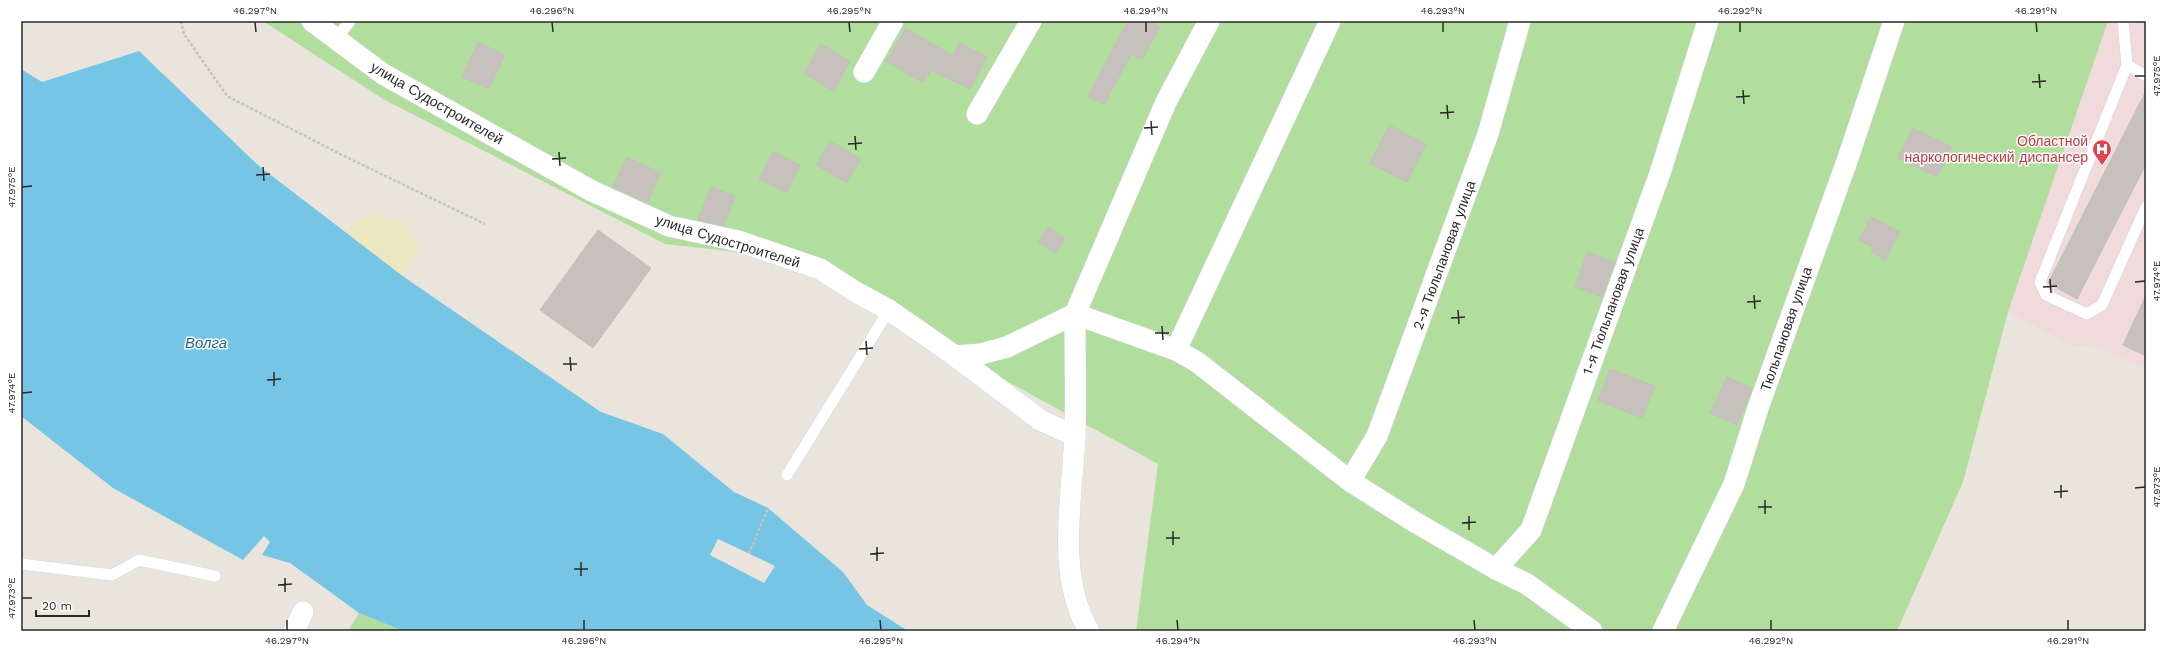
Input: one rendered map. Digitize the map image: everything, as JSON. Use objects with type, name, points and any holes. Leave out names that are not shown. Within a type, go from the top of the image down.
[{"type":"street","name":"улица Судостроителей","points":[[312,21],[383,74],[592,191],[670,226],[738,241],[820,269],[854,291],[889,310],[955,356],[1040,420],[1075,436]]},
{"type":"street","points":[[864,72],[892,21]]},
{"type":"street","points":[[977,114],[1031,21]]},
{"type":"street","points":[[1089,631],[1074,597],[1070,573],[1070,513],[1075,436],[1075,314],[1166,102],[1209,21]]},
{"type":"street","points":[[1176,350],[1330,21]]},
{"type":"street","name":"2-я Тюльпановая улица","points":[[1350,481],[1377,436],[1488,134],[1520,21]]},
{"type":"street","name":"1-я Тюльпановая улица","points":[[1496,569],[1531,530],[1660,173],[1708,21]]},
{"type":"street","name":"Тюльпановая улица","points":[[1663,631],[1734,484],[1760,401],[1846,161],[1894,21]]},
{"type":"street","points":[[955,356],[981,354],[1007,347],[1075,314],[1176,350],[1197,362],[1350,481],[1413,521],[1496,569],[1527,584],[1592,631]]},
{"type":"street","points":[[294,631],[303,612]]},
{"type":"lane","points":[[336,39],[350,21]]},
{"type":"lane","points":[[2122,21],[2127,65],[2040,282],[2046,295],[2087,314],[2102,305],[2146,207]]},
{"type":"lane","points":[[2127,65],[2146,76]]},
{"type":"lane","points":[[787,475],[889,310]]},
{"type":"lane","points":[[21,564],[112,575],[139,560],[215,576]]},
{"type":"path","points":[[181,21],[184,34],[227,96],[344,156],[485,224]]},
{"type":"path","points":[[749,554],[768,508]]},
{"type":"shaded area","name":"Областной наркологический диспансер","points":[[2108,21],[2146,21],[2146,368],[2092,345],[2075,347],[2008,312]]},
{"type":"green space","points":[[263,21],[2108,21],[2008,312],[1963,482],[1897,631],[1136,631],[1158,464],[781,257],[665,244],[383,99]]},
{"type":"green space","points":[[359,613],[403,631],[348,631]]},
{"type":"sand","points":[[370,212],[405,222],[419,249],[404,277],[344,231]]},
{"type":"water","name":"Волга","points":[[139,51],[259,166],[404,277],[601,412],[663,434],[734,492],[768,508],[843,572],[867,605],[908,631],[403,631],[359,613],[290,563],[262,555],[270,542],[264,536],[243,560],[113,488],[21,416],[21,69],[42,82]]},
{"type":"pier","points":[[718,539],[775,566],[764,583],[710,555]]},
{"type":"building","points":[[1128,21],[1150,21],[1160,27],[1142,60],[1131,54],[1104,105],[1088,96]]},
{"type":"building","points":[[906,28],[953,56],[959,43],[987,57],[970,89],[931,70],[923,83],[886,61]]},
{"type":"building","points":[[478,42],[505,55],[489,89],[462,77]]},
{"type":"building","points":[[821,44],[850,61],[834,91],[804,74]]},
{"type":"building","points":[[2146,91],[2146,164],[2077,299],[2048,283]]},
{"type":"building","points":[[1389,125],[1426,144],[1407,182],[1370,163]]},
{"type":"building","points":[[1913,128],[1952,147],[1937,177],[1898,158]]},
{"type":"building","points":[[830,141],[861,159],[847,183],[816,165]]},
{"type":"building","points":[[773,151],[800,165],[786,193],[759,179]]},
{"type":"building","points":[[627,157],[661,173],[647,203],[613,187]]},
{"type":"building","points":[[711,187],[735,196],[724,226],[698,220]]},
{"type":"building","points":[[1871,217],[1900,232],[1885,260],[1871,252],[1873,247],[1859,240]]},
{"type":"building","points":[[1048,227],[1065,239],[1056,253],[1038,242]]},
{"type":"building","points":[[598,230],[651,268],[593,348],[540,310]]},
{"type":"building","points":[[1587,252],[1615,262],[1602,297],[1575,287]]},
{"type":"building","points":[[2146,295],[2146,356],[2123,345]]},
{"type":"building","points":[[1610,369],[1655,386],[1642,418],[1598,401]]},
{"type":"building","points":[[1727,377],[1752,388],[1737,425],[1710,413]]},
{"type":"place","name":"Областной наркологический диспансер","points":[[2102,166]]}]
